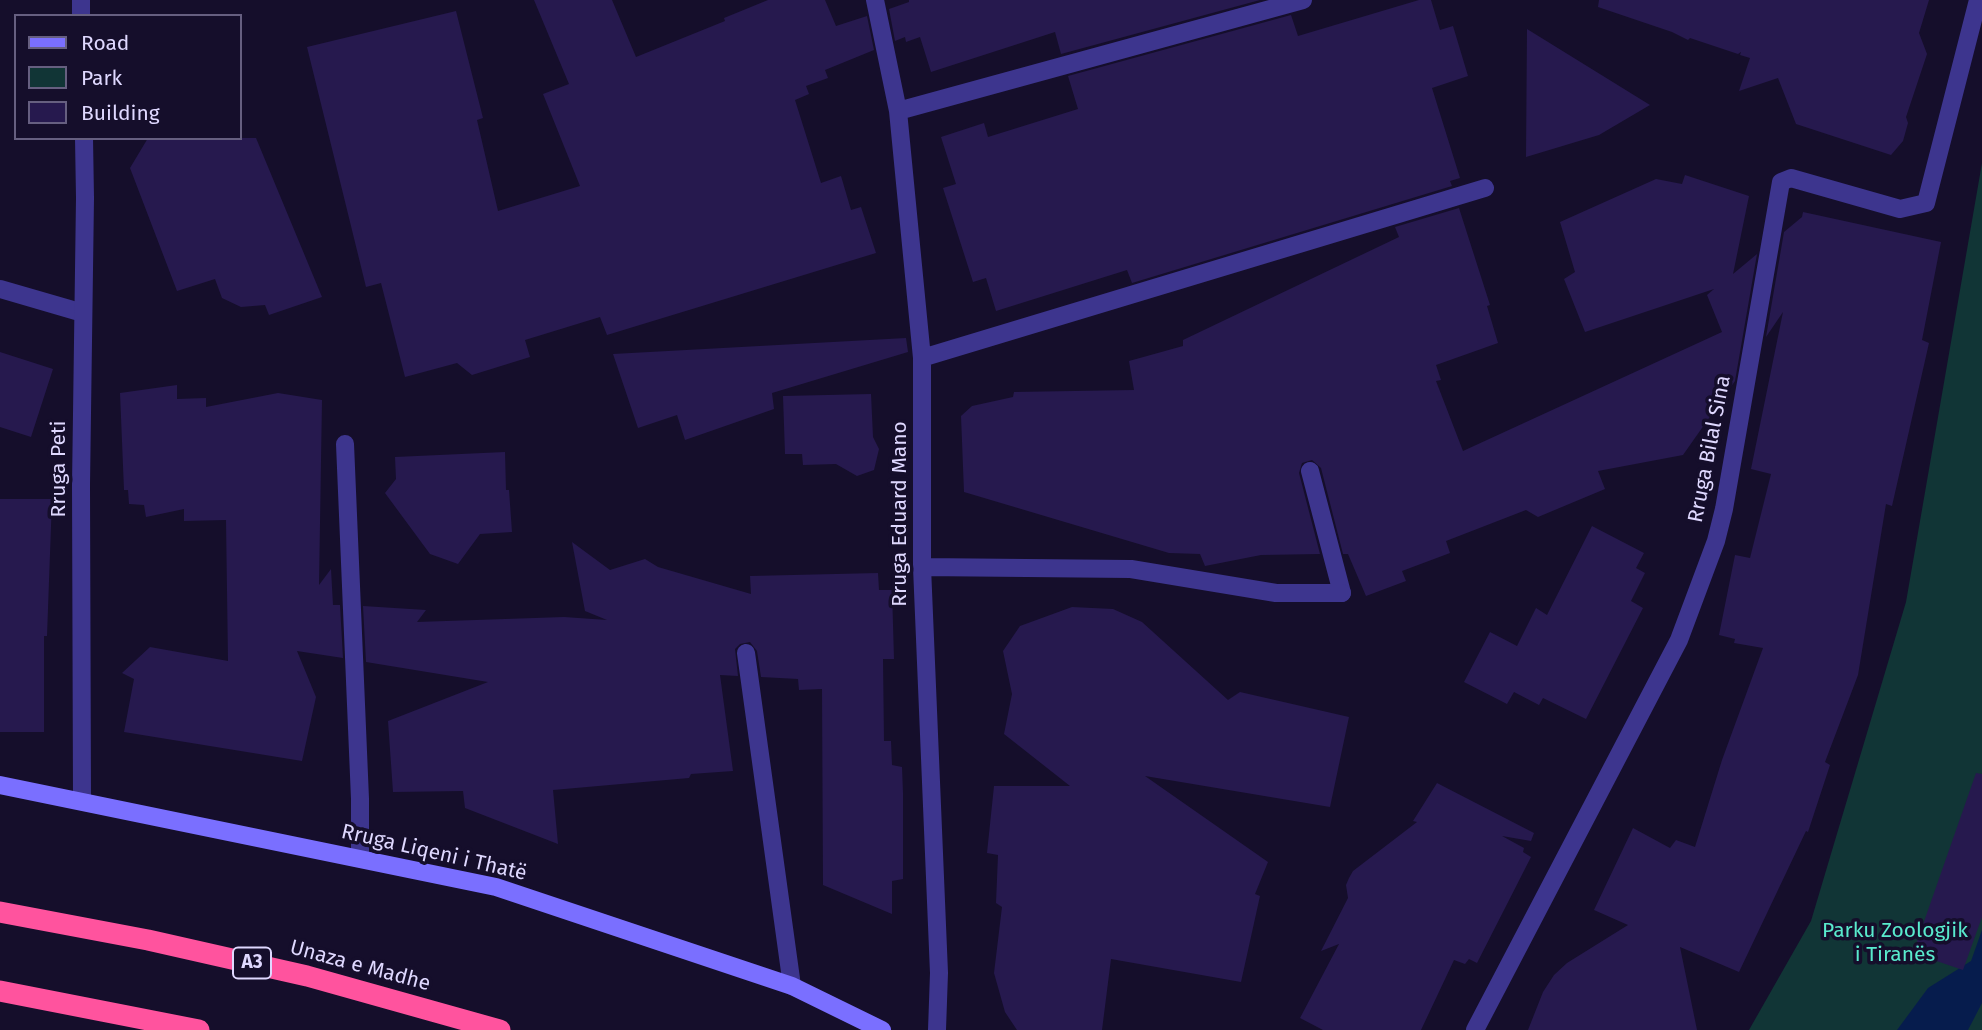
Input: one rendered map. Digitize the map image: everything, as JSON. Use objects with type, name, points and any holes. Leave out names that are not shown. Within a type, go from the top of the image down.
[{"type":"highway","name":"Unaza e Madhe","points":[[0,912],[148,940],[307,975],[500,1030]]},
{"type":"highway","points":[[0,991],[199,1030]]},
{"type":"street","name":"Rruga Eduard Mano","points":[[875,0],[898,111],[922,358],[922,567],[939,973],[937,1030]]},
{"type":"street","points":[[898,111],[1303,0]]},
{"type":"street","name":"Rruga Bilal Sina","points":[[1475,1030],[1679,640],[1716,541],[1782,182],[1791,178],[1900,209],[1926,203],[1978,0]]},
{"type":"street","name":"Rruga Peti","points":[[82,800],[84,140]]},
{"type":"street","points":[[922,358],[1485,188]]},
{"type":"street","points":[[0,289],[83,313]]},
{"type":"street","points":[[345,444],[360,799],[360,858]]},
{"type":"street","points":[[922,567],[1131,569],[1276,593],[1342,593],[1310,471]]},
{"type":"street","points":[[746,653],[792,986]]},
{"type":"street","name":"Rruga Liqeni i Thatë","points":[[0,785],[496,887],[792,986],[882,1030]]},
{"type":"green space","name":"Parku Zoologjik i Tiranës","points":[[1982,163],[1982,1030],[1749,1030],[1811,921],[1906,602]]},
{"type":"water","points":[[1982,930],[1982,1003],[1968,1030],[1897,1030],[1928,988],[1971,961]]},
{"type":"building","points":[[534,0],[612,0],[636,57],[725,21],[724,18],[768,0],[825,0],[836,26],[867,16],[874,50],[825,70],[828,78],[806,86],[809,94],[795,100],[821,183],[841,176],[851,210],[861,207],[876,253],[607,335],[600,317],[525,340],[530,357],[472,375],[457,363],[405,377],[381,283],[366,287],[307,47],[456,11],[483,118],[477,120],[498,211],[580,186],[543,94],[569,84]]},
{"type":"building","points":[[909,0],[1260,0],[1061,54],[1055,32],[931,72],[920,37],[906,42],[905,37],[895,41],[889,9]]},
{"type":"building","points":[[1419,0],[1431,0],[1440,30],[1453,26],[1468,76],[1432,88],[1460,178],[1450,181],[1452,186],[1132,283],[1127,270],[996,311],[986,278],[973,282],[943,188],[956,184],[941,137],[984,123],[988,137],[1078,109],[1068,76],[1291,15],[1298,36]]},
{"type":"building","points":[[1599,0],[1929,0],[1919,33],[1927,54],[1906,117],[1908,123],[1903,141],[1891,155],[1796,124],[1778,78],[1739,91],[1750,58],[1740,55],[1741,52],[1738,54],[1690,38],[1688,40],[1598,7]]},
{"type":"building","points":[[1527,29],[1650,105],[1599,135],[1526,157]]},
{"type":"building","points":[[256,138],[322,297],[269,315],[265,305],[241,307],[222,298],[215,279],[177,291],[130,168],[147,140]]},
{"type":"building","points":[[1685,175],[1749,196],[1733,274],[1757,254],[1735,381],[1683,455],[1598,471],[1605,489],[1538,517],[1526,510],[1446,541],[1450,553],[1402,571],[1406,581],[1366,596],[1348,554],[1343,554],[1321,468],[1312,460],[1302,463],[1299,473],[1320,554],[1261,555],[1205,566],[1200,554],[1169,553],[964,492],[961,416],[972,406],[1013,397],[1014,392],[1134,390],[1129,361],[1183,346],[1183,340],[1399,237],[1395,227],[1459,208],[1490,305],[1487,306],[1498,343],[1436,365],[1441,380],[1436,381],[1463,451],[1722,332],[1707,295],[1714,289],[1585,332],[1564,279],[1575,272],[1560,222],[1656,179],[1682,184]]},
{"type":"building","points":[[1803,212],[1941,242],[1922,340],[1929,343],[1892,506],[1886,504],[1858,675],[1825,762],[1830,765],[1808,832],[1806,831],[1739,972],[1680,947],[1697,1030],[1528,1030],[1543,992],[1554,975],[1567,963],[1628,925],[1594,910],[1633,828],[1670,848],[1676,840],[1695,847],[1722,760],[1763,648],[1734,643],[1735,639],[1719,635],[1735,555],[1750,558],[1771,474],[1751,469],[1783,312],[1766,337],[1784,232],[1802,217]]},
{"type":"building","points":[[906,338],[908,352],[772,393],[774,409],[685,440],[677,415],[638,428],[613,354]]},
{"type":"building","points":[[0,352],[53,369],[31,437],[0,427]]},
{"type":"building","points":[[177,385],[177,399],[206,398],[206,407],[278,393],[322,400],[319,585],[331,569],[333,605],[340,605],[343,658],[297,651],[316,697],[302,761],[124,732],[134,679],[122,673],[150,647],[228,661],[226,520],[184,521],[184,509],[146,517],[144,505],[129,504],[128,490],[124,490],[120,393]]},
{"type":"building","points":[[871,394],[873,437],[879,449],[874,470],[857,476],[836,464],[803,465],[802,454],[785,454],[783,396]]},
{"type":"building","points":[[505,452],[506,490],[509,490],[512,532],[480,534],[458,564],[430,554],[385,493],[396,479],[395,457]]},
{"type":"building","points":[[0,499],[52,499],[47,636],[44,636],[44,732],[0,732]]},
{"type":"building","points":[[1592,526],[1644,553],[1636,568],[1645,573],[1631,601],[1643,608],[1586,719],[1543,698],[1539,705],[1514,692],[1507,704],[1464,682],[1490,632],[1517,646],[1536,608],[1547,615]]},
{"type":"building","points":[[572,542],[610,570],[645,559],[658,567],[751,594],[750,576],[878,573],[879,590],[892,590],[894,659],[883,659],[884,741],[891,741],[892,765],[902,767],[903,879],[892,881],[892,914],[823,885],[822,689],[799,690],[798,679],[761,677],[757,651],[750,642],[740,644],[735,649],[738,676],[720,675],[733,771],[691,774],[689,778],[553,790],[558,844],[465,808],[463,791],[393,792],[388,721],[488,682],[366,662],[363,606],[426,610],[417,622],[564,617],[607,620],[585,611]]},
{"type":"building","points":[[1072,607],[1113,609],[1142,622],[1228,700],[1240,692],[1349,717],[1330,807],[1145,776],[1268,862],[1255,894],[1260,896],[1241,982],[1111,959],[1102,1030],[1017,1030],[1005,1012],[994,973],[1002,907],[996,903],[998,855],[987,853],[994,786],[1070,786],[1004,734],[1012,694],[1003,651],[1020,626]]},
{"type":"building","points":[[1976,773],[1982,774],[1982,917],[1963,970],[1913,953]]},
{"type":"building","points":[[1437,783],[1534,833],[1531,841],[1502,836],[1524,848],[1523,852],[1531,857],[1477,963],[1469,959],[1465,964],[1454,960],[1421,1030],[1323,1030],[1300,1018],[1339,944],[1321,951],[1348,898],[1346,885],[1349,878],[1353,871],[1417,822],[1413,821]]}]
